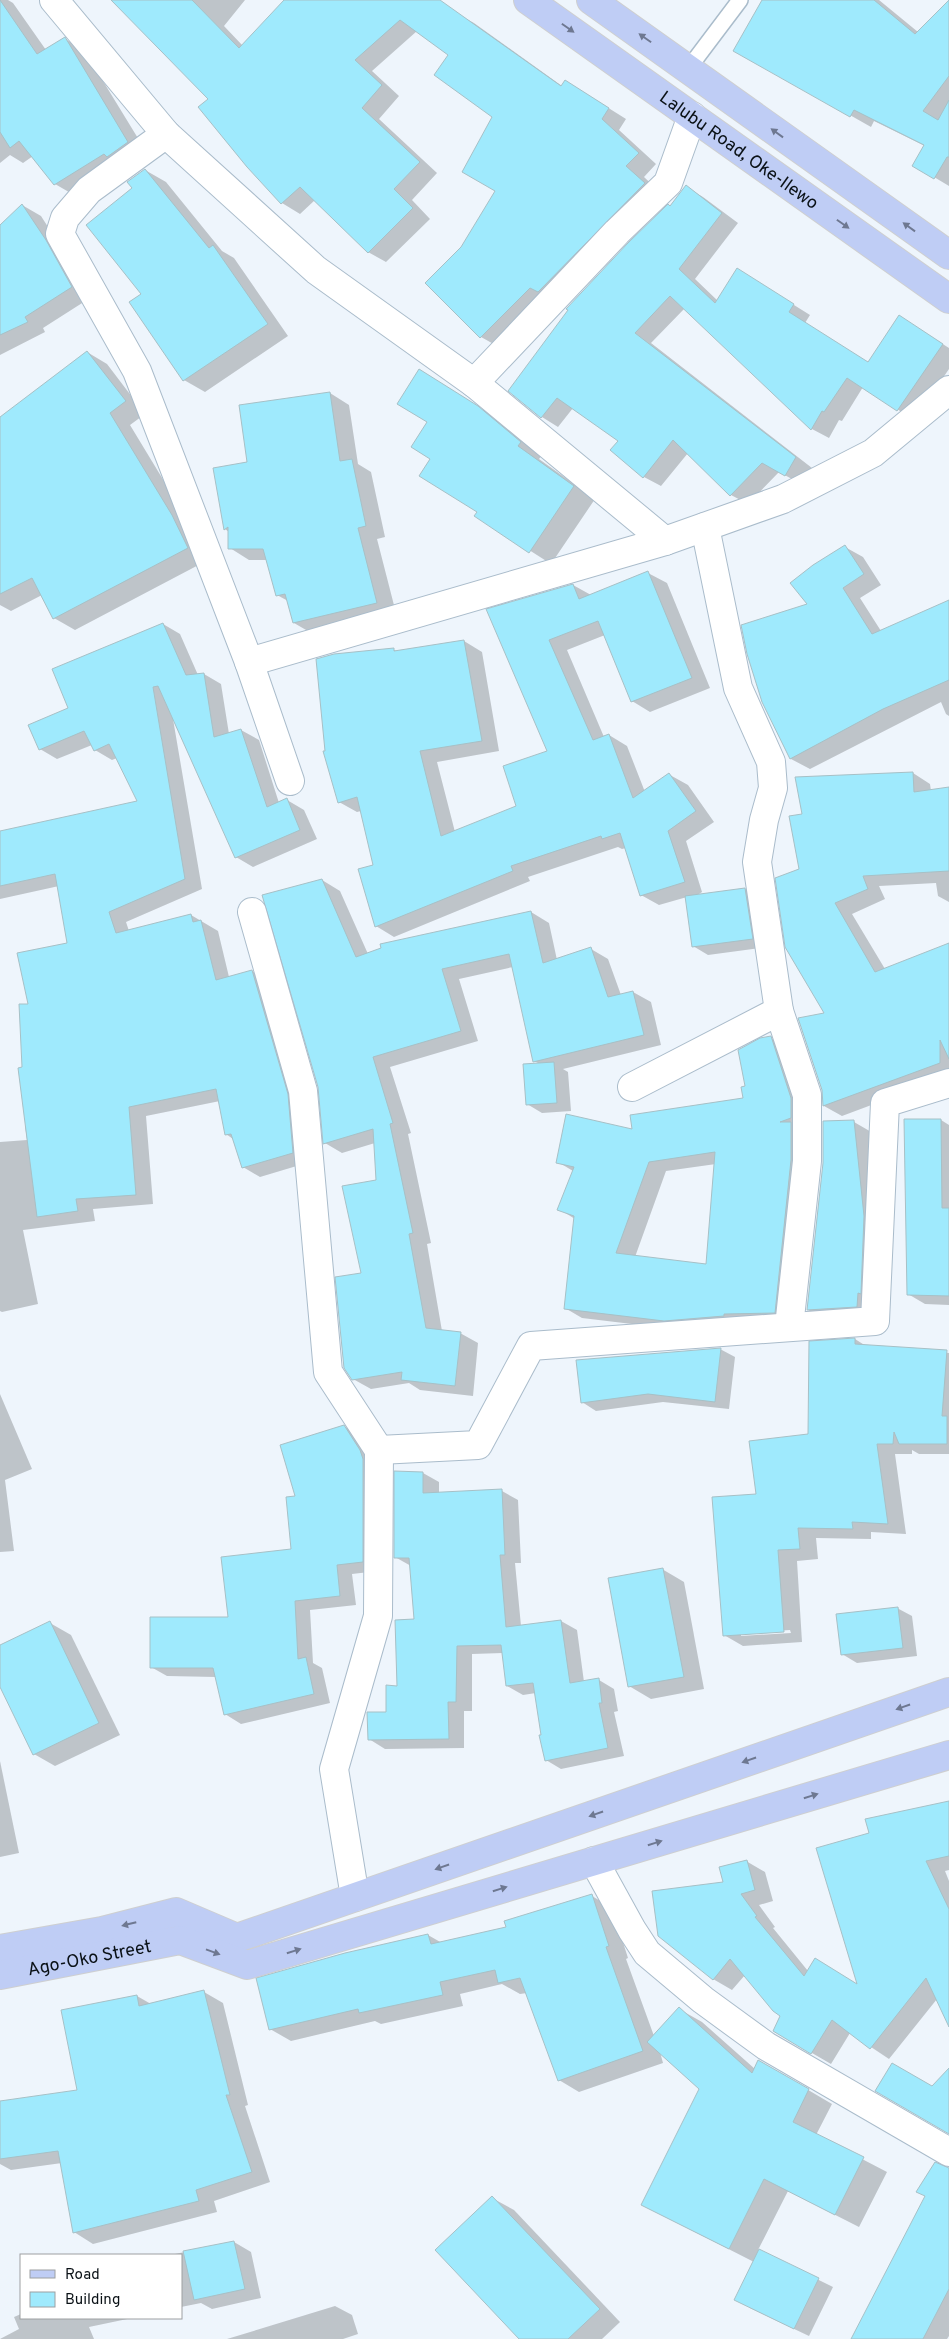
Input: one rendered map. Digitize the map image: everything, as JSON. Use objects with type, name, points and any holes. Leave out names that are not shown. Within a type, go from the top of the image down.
[{"type":"main road","name":"Lalubu Road, Oke-Ilewo","points":[[528,0],[949,298]]},
{"type":"main road","name":"Lalubu Road, Oke-Ilewo","points":[[591,0],[949,256]]},
{"type":"main road","points":[[0,1949],[102,1931],[176,1912],[237,1938],[949,1692]]},
{"type":"main road","points":[[594,1861],[949,1755]]},
{"type":"main road","name":"Ago-Oko Street","points":[[0,1975],[180,1940],[247,1965],[594,1861]]},
{"type":"street","points":[[54,0],[166,134],[316,270],[474,383],[665,541]]},
{"type":"street","points":[[474,383],[617,232],[668,183],[692,116]]},
{"type":"street","points":[[166,134],[90,190],[65,218],[60,234],[137,371],[249,662],[290,782]]},
{"type":"street","points":[[249,662],[665,541],[783,499],[873,453],[949,390]]},
{"type":"street","points":[[705,527],[738,688],[771,762],[773,788],[764,820],[757,862],[779,1011],[807,1095],[807,1161],[789,1327]]},
{"type":"street","points":[[252,912],[303,1091],[328,1372],[379,1450],[378,1616],[334,1769],[355,1897]]},
{"type":"street","points":[[632,1087],[779,1011]]},
{"type":"street","points":[[379,1450],[478,1445],[531,1346],[875,1321],[885,1103],[949,1083]]},
{"type":"street","points":[[594,1861],[632,1930],[647,1953],[703,2000],[766,2046],[949,2152]]},
{"type":"lane","points":[[688,69],[740,0]]},
{"type":"building","points":[[0,0],[37,54],[65,37],[128,142],[107,157],[104,154],[54,185],[19,141],[10,148],[0,132]]},
{"type":"building","points":[[111,0],[192,0],[239,48],[284,0],[440,0],[561,86],[565,80],[609,108],[602,119],[639,153],[626,166],[645,183],[538,292],[530,288],[480,338],[425,283],[461,247],[495,191],[462,172],[492,117],[434,75],[448,55],[400,20],[355,60],[382,85],[362,108],[420,162],[394,189],[413,208],[368,253],[300,187],[281,204],[247,167],[198,107],[208,99]]},
{"type":"building","points":[[762,0],[874,0],[915,34],[949,0],[949,76],[923,111],[938,120],[949,100],[949,157],[947,157],[934,179],[912,166],[924,145],[854,110],[850,117],[733,51]]},
{"type":"building","points":[[145,169],[209,248],[213,245],[268,324],[183,381],[129,302],[141,294],[86,225],[132,188],[127,182]]},
{"type":"building","points":[[686,185],[722,213],[679,269],[715,303],[737,268],[794,304],[789,312],[868,362],[899,315],[943,344],[897,411],[847,378],[824,412],[822,411],[811,430],[670,296],[635,333],[796,457],[785,476],[762,463],[730,496],[673,440],[643,478],[610,450],[618,441],[557,398],[541,418],[508,391],[568,310],[566,309],[628,243],[668,204],[670,206]]},
{"type":"building","points":[[22,204],[46,240],[72,287],[25,317],[28,322],[0,335],[0,225]]},
{"type":"building","points":[[87,351],[126,401],[110,413],[172,515],[188,548],[53,619],[32,578],[0,594],[0,417]]},
{"type":"building","points":[[419,369],[478,406],[521,442],[518,446],[574,486],[529,553],[474,516],[477,512],[419,476],[430,459],[411,447],[427,422],[397,404]]},
{"type":"building","points":[[330,392],[340,461],[352,459],[366,526],[358,528],[377,603],[293,623],[285,594],[276,596],[263,549],[228,549],[228,527],[224,530],[213,468],[247,462],[239,405]]},
{"type":"building","points":[[845,545],[864,574],[843,588],[872,634],[949,600],[949,680],[883,709],[790,759],[762,702],[747,654],[741,625],[807,604],[790,583],[813,565]]},
{"type":"building","points":[[648,571],[692,678],[631,702],[598,621],[549,640],[593,740],[609,734],[633,798],[669,773],[696,811],[668,831],[685,882],[640,896],[620,833],[602,839],[601,836],[511,866],[513,871],[375,927],[358,869],[373,865],[357,797],[338,803],[323,751],[325,751],[316,659],[334,654],[394,648],[394,651],[464,640],[482,741],[420,751],[441,836],[516,806],[503,766],[547,751],[486,609],[573,584],[579,599]]},
{"type":"building","points":[[163,623],[186,675],[204,673],[214,737],[241,729],[267,807],[287,798],[300,830],[235,858],[158,686],[153,687],[185,879],[109,912],[116,933],[191,914],[193,922],[201,920],[216,980],[252,970],[288,1094],[293,1153],[242,1168],[231,1134],[225,1135],[216,1089],[129,1107],[136,1195],[76,1199],[78,1211],[37,1217],[18,1068],[22,1067],[19,1004],[28,1004],[17,953],[67,943],[55,874],[0,886],[0,831],[137,801],[109,744],[94,751],[84,731],[39,750],[28,725],[68,708],[52,669]]},
{"type":"building","points":[[913,772],[914,792],[949,787],[949,871],[863,876],[868,889],[835,903],[875,972],[949,943],[949,1059],[940,1040],[940,1063],[823,1106],[822,1090],[798,1018],[824,1013],[785,947],[775,878],[799,869],[789,816],[802,814],[795,777]]},
{"type":"building","points":[[322,879],[356,957],[381,948],[380,944],[531,911],[543,963],[591,947],[608,997],[633,991],[644,1035],[533,1062],[509,954],[442,969],[461,1031],[373,1057],[393,1123],[390,1124],[413,1233],[409,1234],[426,1328],[461,1332],[455,1386],[401,1380],[402,1372],[352,1380],[344,1368],[335,1277],[361,1273],[342,1186],[376,1180],[373,1129],[323,1144],[318,1087],[262,895]]},
{"type":"building","points":[[745,888],[753,939],[692,947],[685,896]]},
{"type":"building","points":[[771,1036],[791,1098],[791,1118],[780,1122],[791,1122],[791,1160],[775,1313],[724,1314],[724,1316],[664,1321],[564,1309],[574,1216],[557,1210],[574,1167],[556,1163],[566,1114],[632,1129],[630,1115],[743,1098],[741,1087],[745,1086],[738,1050],[760,1038]],"holes":[[[715,1152],[706,1264],[616,1253],[649,1162]]]},
{"type":"building","points":[[554,1062],[557,1103],[526,1105],[523,1064]]},
{"type":"building","points":[[904,1119],[941,1119],[942,1208],[949,1208],[949,1296],[907,1295]]},
{"type":"building","points":[[854,1120],[864,1216],[861,1294],[858,1293],[857,1307],[807,1310],[823,1163],[823,1121]]},
{"type":"building","points":[[855,1338],[855,1344],[947,1350],[942,1416],[947,1416],[947,1444],[899,1444],[894,1432],[893,1444],[877,1444],[888,1524],[852,1522],[853,1529],[798,1528],[800,1549],[778,1550],[784,1632],[723,1636],[712,1497],[756,1494],[749,1441],[808,1434],[809,1341]]},
{"type":"building","points":[[721,1348],[715,1402],[648,1394],[581,1403],[576,1360]]},
{"type":"building","points":[[344,1425],[360,1450],[363,1459],[363,1562],[337,1565],[340,1596],[295,1601],[298,1659],[306,1657],[314,1694],[224,1715],[213,1668],[150,1668],[150,1617],[228,1617],[221,1557],[291,1549],[286,1497],[295,1496],[280,1445]]},
{"type":"building","points":[[394,1471],[423,1472],[423,1493],[502,1489],[505,1555],[500,1555],[506,1627],[561,1620],[570,1683],[599,1678],[602,1703],[599,1703],[608,1748],[545,1761],[539,1735],[541,1735],[533,1683],[506,1686],[501,1645],[457,1646],[456,1702],[448,1702],[449,1739],[368,1740],[367,1712],[386,1712],[386,1685],[397,1686],[395,1620],[414,1619],[409,1558],[394,1558]]},
{"type":"building","points":[[663,1568],[684,1677],[628,1687],[608,1578]]},
{"type":"building","points":[[898,1607],[903,1648],[841,1655],[836,1614]]},
{"type":"building","points":[[50,1621],[99,1723],[33,1755],[0,1687],[0,1645]]},
{"type":"building","points":[[949,1801],[949,1856],[926,1861],[949,1909],[949,2027],[926,1978],[870,2049],[832,2020],[811,2054],[773,2031],[780,2016],[773,2011],[730,1959],[713,1980],[658,1936],[652,1891],[723,1882],[719,1867],[747,1860],[755,1890],[741,1894],[757,1916],[755,1917],[804,1976],[815,1958],[857,1984],[816,1848],[869,1833],[865,1819]]},
{"type":"building","points":[[592,1894],[609,1946],[606,1947],[643,2051],[558,2081],[520,1978],[498,1983],[495,1970],[440,1982],[443,1995],[359,2013],[358,2009],[269,2030],[256,1978],[345,1953],[428,1934],[431,1944],[506,1927],[504,1921]]},
{"type":"building","points":[[204,1990],[230,2095],[226,2095],[252,2172],[196,2190],[199,2201],[73,2233],[58,2151],[0,2159],[0,2101],[77,2090],[61,2010],[137,1995],[139,2006]]},
{"type":"building","points":[[679,2007],[752,2073],[758,2060],[809,2089],[793,2122],[864,2157],[835,2215],[764,2179],[729,2249],[641,2205],[699,2089],[647,2042]]},
{"type":"building","points":[[892,2063],[932,2086],[949,2068],[949,2134],[875,2091]]},
{"type":"building","points":[[935,2162],[949,2168],[949,2289],[923,2339],[851,2339],[925,2196],[916,2192]]},
{"type":"building","points":[[492,2196],[600,2309],[568,2339],[519,2339],[435,2250]]},
{"type":"building","points":[[234,2241],[245,2289],[194,2300],[183,2251]]},
{"type":"building","points":[[759,2249],[819,2278],[794,2329],[734,2300]]}]
